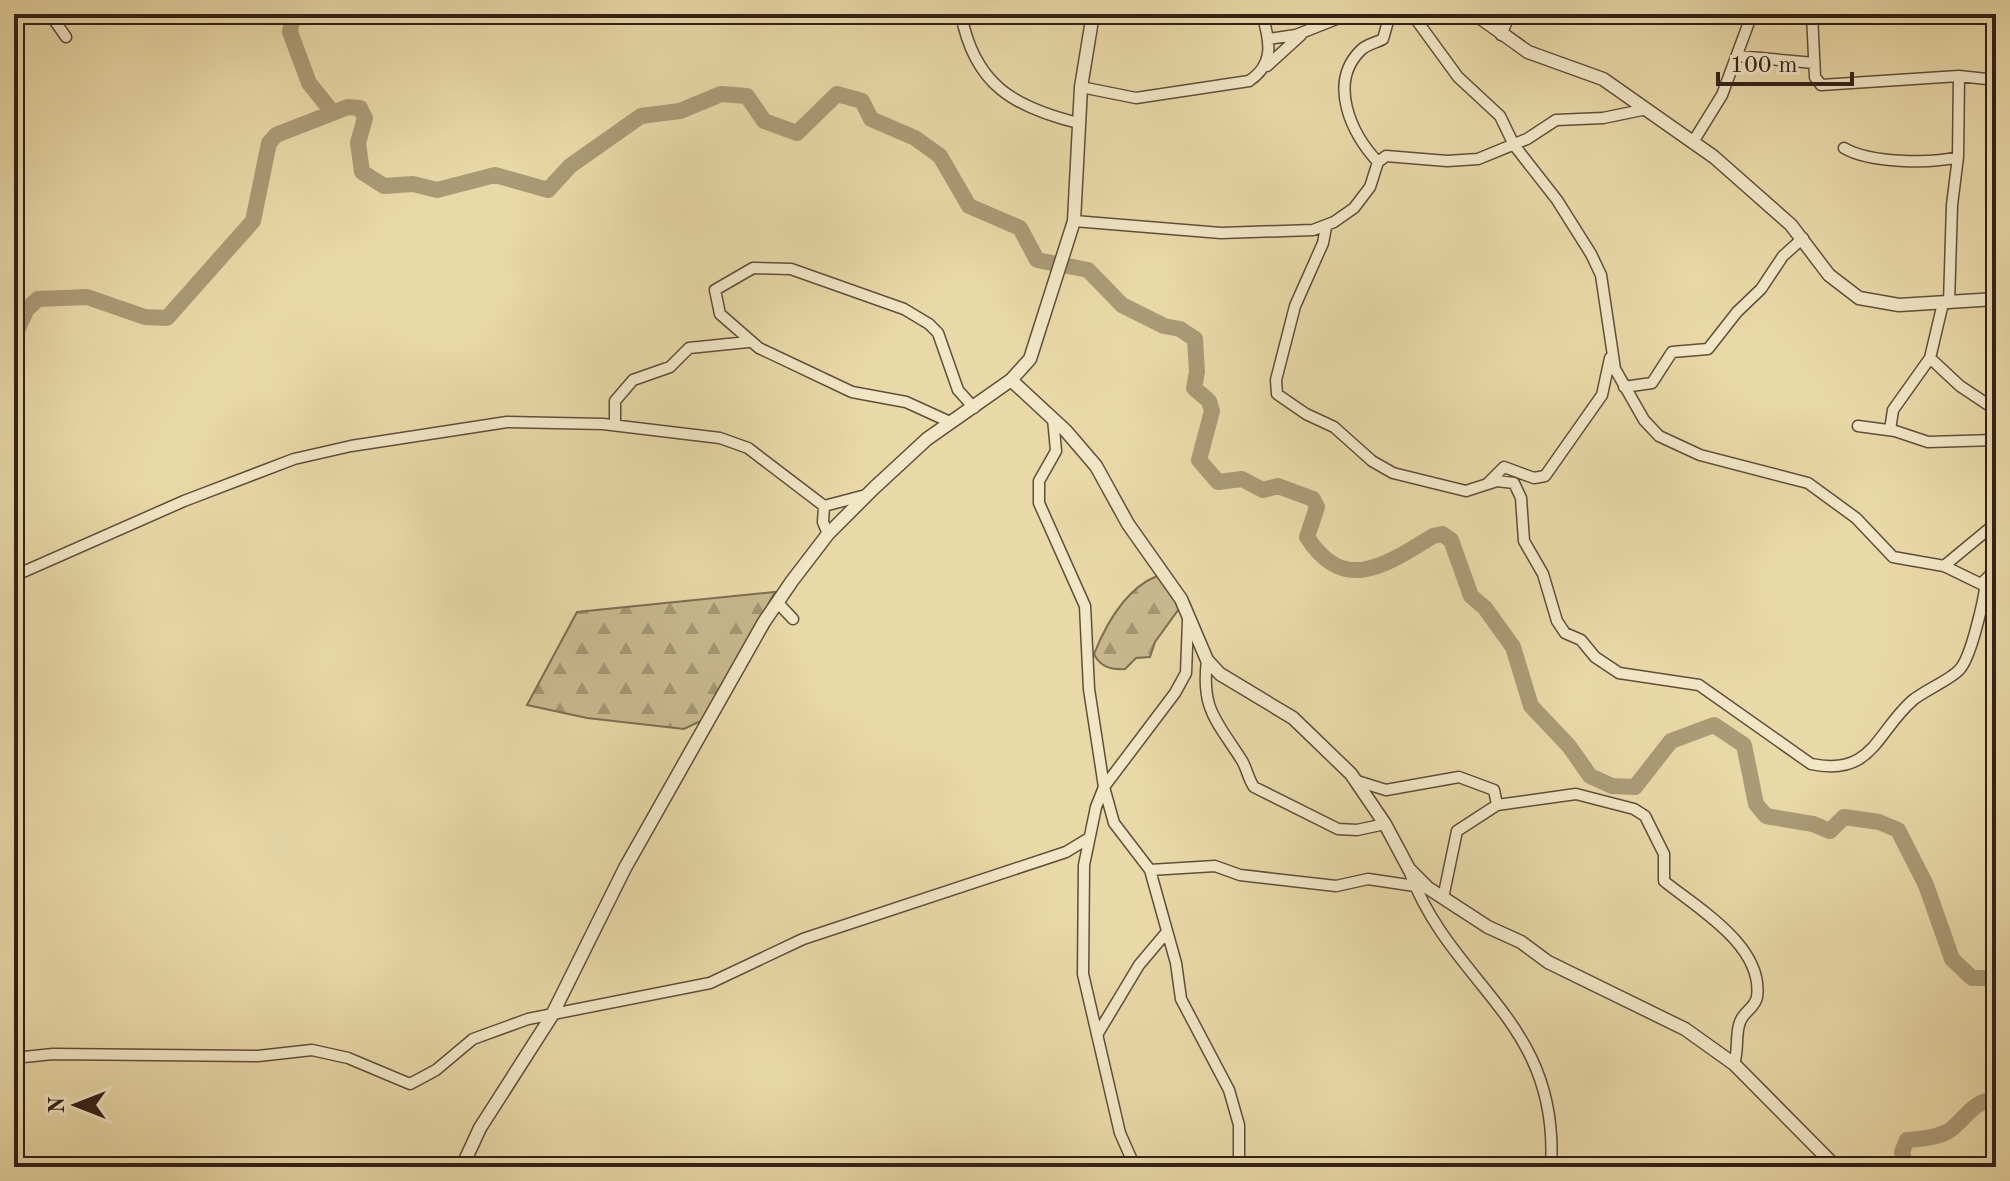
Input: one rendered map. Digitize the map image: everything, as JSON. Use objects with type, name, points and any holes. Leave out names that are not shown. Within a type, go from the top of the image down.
[{"type":"street","points":[[50,14],[66,37]]},
{"type":"street","points":[[961,14],[972,50],[990,82],[1026,108],[1078,123]]},
{"type":"street","points":[[462,1167],[480,1128],[551,1017],[625,868],[778,603],[828,534],[866,495],[950,422],[1011,380],[1030,359],[1074,221],[1081,87],[1093,14]]},
{"type":"street","points":[[1262,14],[1268,39],[1267,66]]},
{"type":"street","points":[[1268,39],[1304,32],[1349,14]]},
{"type":"street","points":[[1378,162],[1356,138],[1347,107],[1346,82],[1359,52],[1383,39],[1390,14]]},
{"type":"street","points":[[1412,14],[1458,77],[1500,116],[1514,145],[1557,200],[1591,254],[1601,275],[1611,354],[1624,387],[1644,420],[1667,440],[1700,455],[1808,483],[1837,502],[1893,557],[1944,566],[1973,582],[1986,582]]},
{"type":"street","points":[[1475,14],[1528,52],[1603,79],[1642,110],[1693,142],[1735,174],[1803,238],[1829,275],[1859,298],[1886,305],[1996,299]]},
{"type":"street","points":[[1501,35],[1510,14]]},
{"type":"street","points":[[1693,142],[1716,107],[1752,14]]},
{"type":"street","points":[[1812,14],[1817,82],[1826,86],[1959,76],[1996,80]]},
{"type":"street","points":[[1081,87],[1144,97],[1244,84],[1263,72],[1304,32]]},
{"type":"street","points":[[1738,56],[1814,63]]},
{"type":"street","points":[[1890,430],[1893,410],[1930,358],[1946,303],[1958,157],[1959,76]]},
{"type":"street","points":[[1074,221],[1221,233],[1254,229],[1301,232],[1326,227],[1344,217],[1363,197],[1378,162],[1386,156],[1447,161],[1478,159],[1514,145],[1556,120],[1603,118],[1642,110]]},
{"type":"street","points":[[1844,148],[1868,158],[1941,160],[1958,157]]},
{"type":"street","points":[[1326,227],[1323,243],[1295,306],[1276,380],[1277,394],[1306,414],[1334,427],[1372,461],[1393,473],[1466,491],[1506,480],[1518,490],[1524,541],[1543,574],[1557,621],[1565,633],[1581,640],[1605,665],[1625,675],[1699,685],[1770,734],[1800,759],[1823,767],[1861,759],[1873,753],[1884,733],[1908,705],[1961,669],[1985,595],[1986,582],[1996,569]]},
{"type":"street","points":[[1624,387],[1652,383],[1672,352],[1708,349],[1737,312],[1761,289],[1783,256],[1803,238]]},
{"type":"street","points":[[950,422],[906,402],[852,392],[748,342],[720,314],[714,297],[719,285],[753,268],[810,273],[904,309],[938,333],[958,390],[974,408]]},
{"type":"street","points":[[615,425],[615,401],[633,380],[670,367],[689,348],[748,342]]},
{"type":"street","points":[[1487,485],[1504,467],[1534,478],[1545,476],[1602,395],[1611,354]]},
{"type":"street","points":[[1930,358],[1960,386],[1996,410]]},
{"type":"street","points":[[1011,380],[1053,418],[1096,466],[1128,524],[1181,599],[1207,660],[1220,674],[1293,718],[1357,781],[1385,824],[1415,886],[1451,944],[1526,1042],[1543,1091],[1551,1167]]},
{"type":"street","points":[[1053,418],[1056,451],[1039,481],[1039,503],[1085,606],[1089,689],[1104,787],[1114,823],[1150,870],[1176,963],[1181,999],[1229,1090],[1239,1125],[1239,1167]]},
{"type":"street","points":[[14,572],[23,572],[184,501],[294,459],[351,446],[507,422],[615,425],[700,433],[735,443],[757,455],[824,506]]},
{"type":"street","points":[[1858,426],[1890,430],[1928,442],[1994,444]]},
{"type":"street","points":[[824,506],[866,495]]},
{"type":"street","points":[[824,506],[823,522],[828,534]]},
{"type":"street","points":[[1944,566],[1996,523]]},
{"type":"street","points":[[1985,595],[1996,601]]},
{"type":"street","points":[[778,603],[793,619]]},
{"type":"street","points":[[1135,1167],[1120,1133],[1083,974],[1081,901],[1089,838],[1104,787],[1175,693],[1186,673],[1188,617]]},
{"type":"street","points":[[1207,660],[1206,698],[1211,716],[1245,766],[1254,787],[1338,829],[1357,830],[1385,824]]},
{"type":"street","points":[[1357,781],[1386,790],[1459,777],[1471,779],[1494,790],[1497,805]]},
{"type":"street","points":[[1443,898],[1457,831],[1497,805],[1576,794],[1634,809],[1645,816],[1664,854],[1664,881],[1740,945],[1757,980],[1754,1006],[1740,1022],[1739,1049],[1734,1064]]},
{"type":"street","points":[[14,1058],[53,1054],[258,1056],[312,1050],[348,1058],[410,1084],[436,1070],[473,1039],[528,1019],[551,1017],[615,1000],[710,983],[803,939],[1066,852],[1089,838]]},
{"type":"street","points":[[1150,870],[1215,866],[1240,875],[1336,886],[1368,879],[1415,886]]},
{"type":"street","points":[[1409,869],[1443,898],[1488,927],[1521,942],[1548,962],[1685,1029],[1734,1064],[1836,1167]]},
{"type":"street","points":[[1097,1035],[1139,965],[1166,933]]},
{"type":"green space","points":[[1157,576],[1181,606],[1155,642],[1150,657],[1136,658],[1125,669],[1103,665],[1094,654],[1104,631],[1126,598]]},
{"type":"green space","points":[[775,592],[705,719],[684,729],[587,718],[527,705],[577,612]]},
{"type":"waterway","points":[[293,14],[290,32],[309,83],[333,113]]},
{"type":"waterway","points":[[14,337],[27,309],[38,299],[87,297],[145,317],[167,318],[253,221],[269,143],[276,135],[348,107],[360,108],[365,118],[358,143],[362,172],[384,186],[413,184],[437,190],[495,175],[548,190],[570,166],[641,116],[680,111],[721,94],[747,96],[764,121],[797,133],[837,94],[862,101],[871,119],[915,138],[940,156],[969,206],[1020,228],[1037,260],[1088,270],[1122,305],[1164,326],[1180,329],[1195,339],[1197,372],[1194,388],[1209,401],[1212,411],[1199,460],[1218,482],[1242,479],[1263,490],[1278,486],[1313,499],[1317,507],[1307,537],[1321,555],[1351,570],[1366,569],[1399,557],[1433,536],[1442,534],[1451,540],[1471,596],[1485,608],[1513,647],[1531,706],[1569,746],[1590,776],[1612,786],[1635,787],[1671,741],[1714,725],[1744,745],[1756,804],[1766,816],[1813,824],[1830,831],[1844,817],[1879,822],[1898,830],[1926,885],[1952,959],[1972,978],[1989,978],[1996,973]]},
{"type":"waterway","points":[[1906,1167],[1902,1152],[1907,1140],[1945,1133],[1975,1106],[1996,1100]]}]
